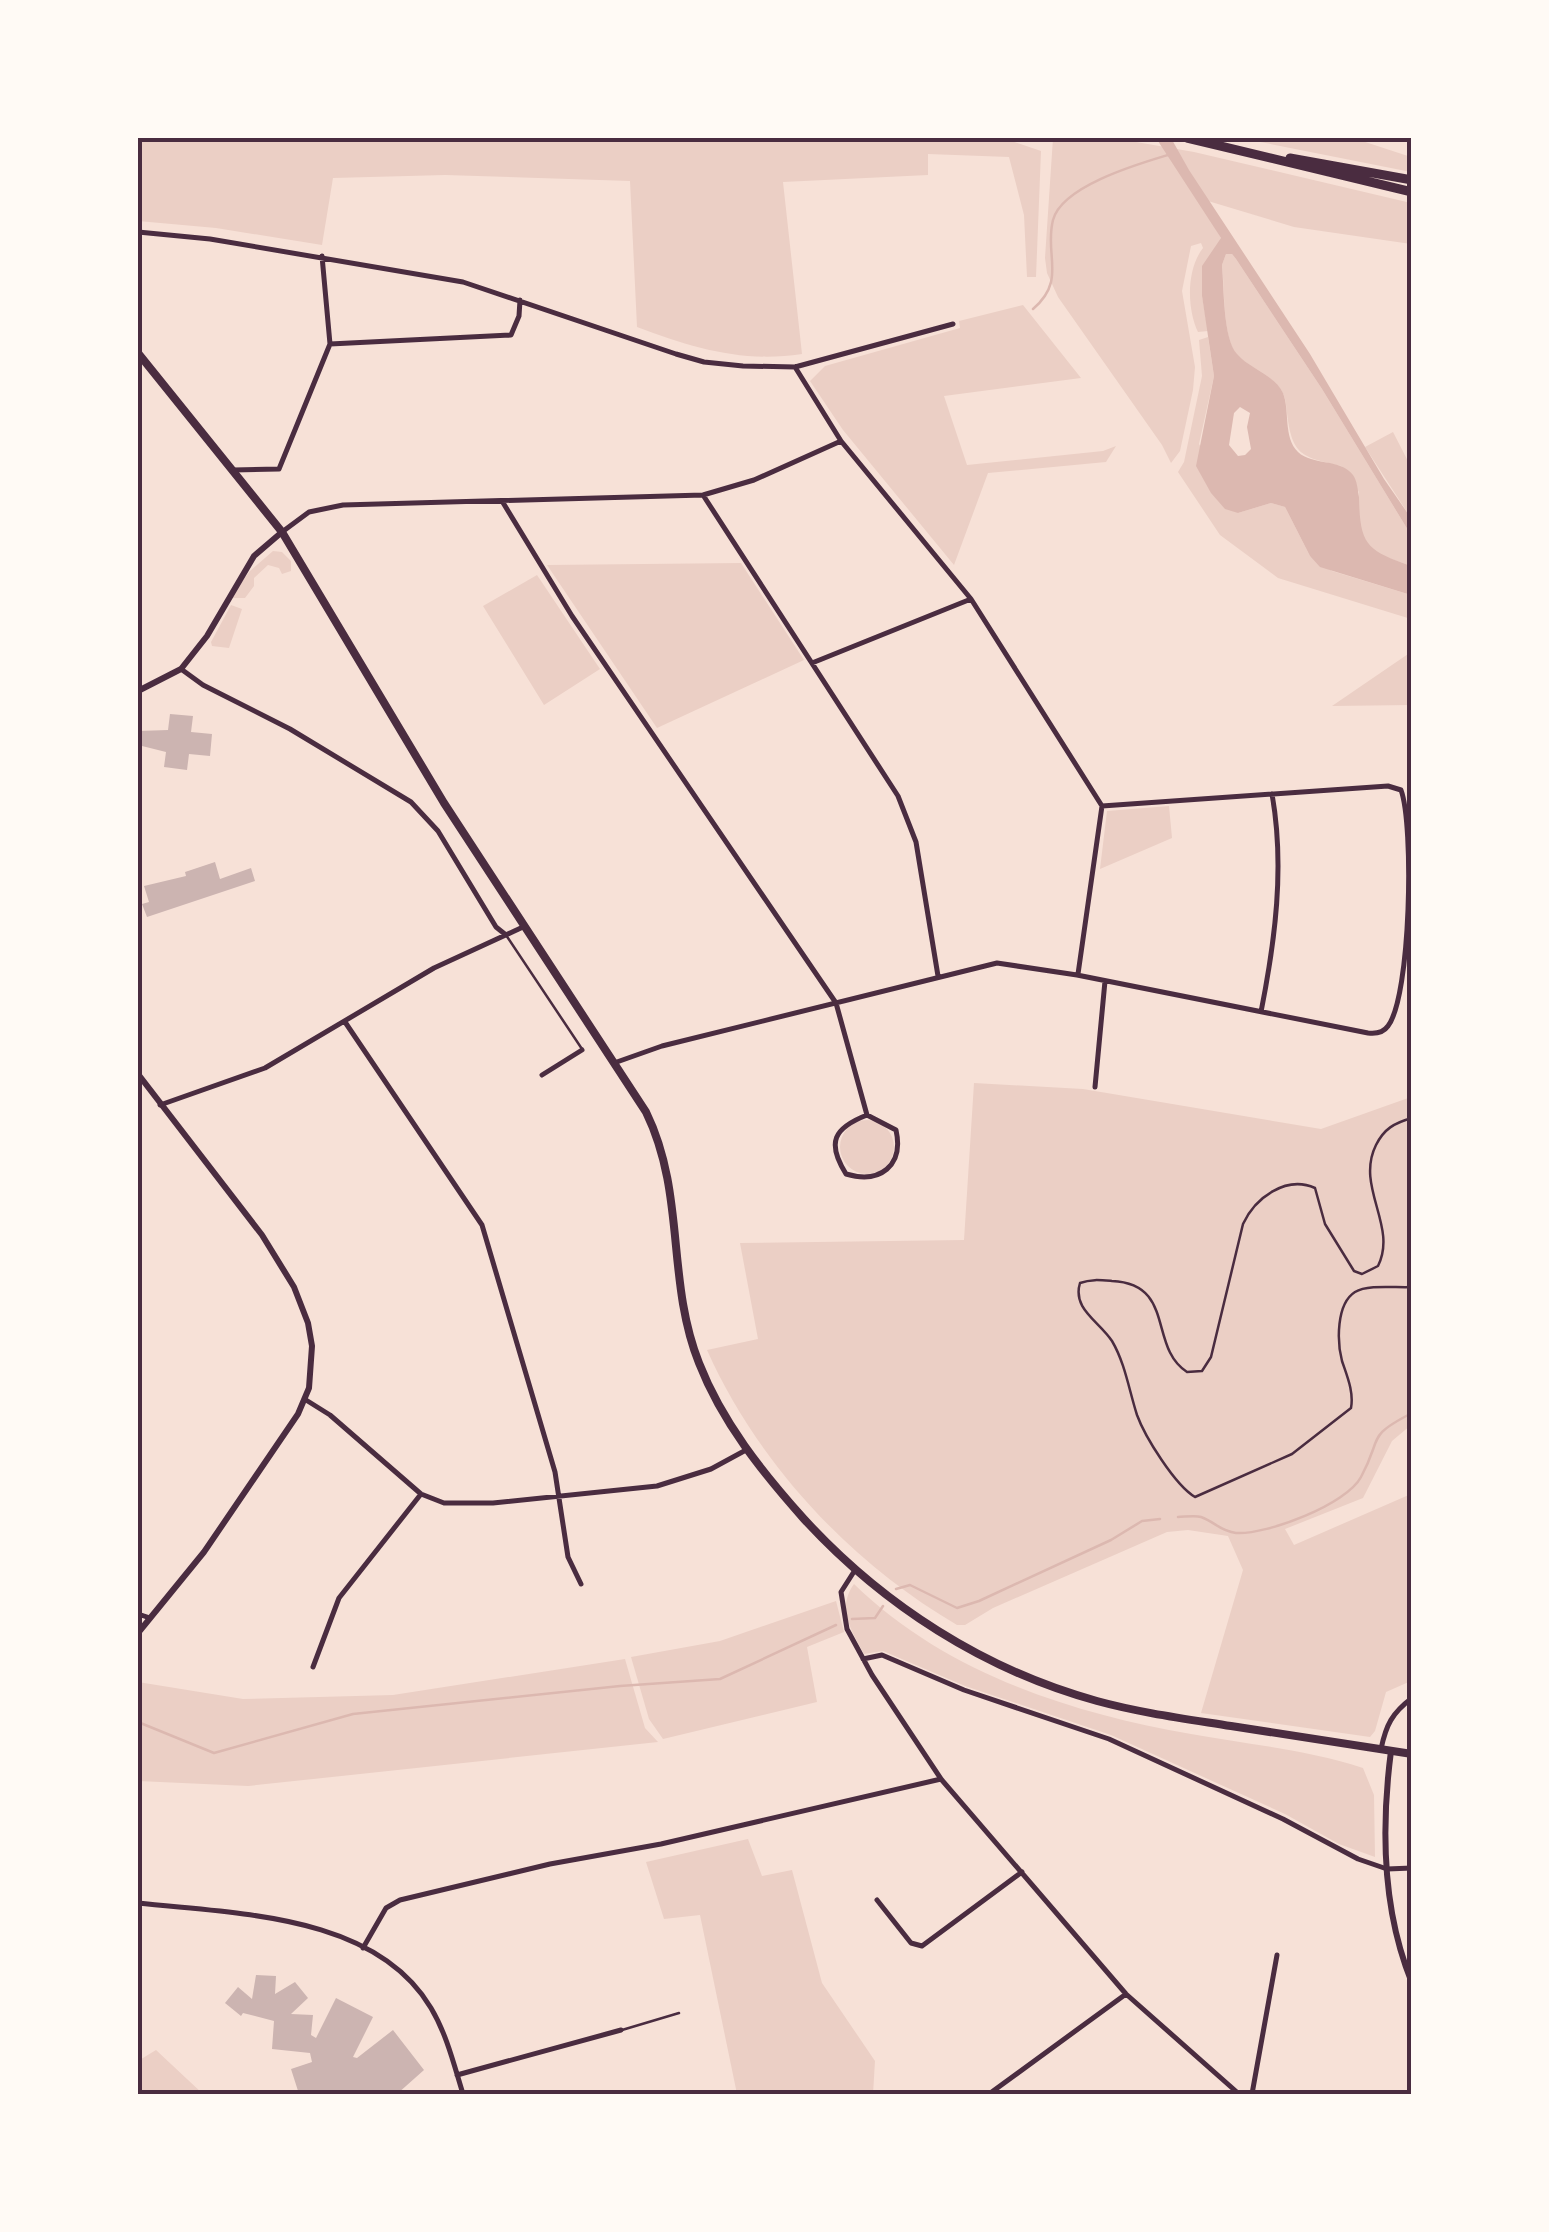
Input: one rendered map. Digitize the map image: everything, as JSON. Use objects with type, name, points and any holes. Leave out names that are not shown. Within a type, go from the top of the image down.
[{"type":"highway","points":[[1187,138],[1412,192]]},
{"type":"highway","points":[[1272,156],[1309,159],[1412,180]]},
{"type":"main road","points":[[138,353],[282,532],[444,803],[646,1112],[673,1199],[683,1309],[693,1346],[708,1384],[746,1450],[805,1520],[855,1570],[952,1640],[1000,1666],[1055,1688],[1126,1708],[1412,1754]]},
{"type":"street","points":[[138,232],[322,256],[464,282],[704,362],[795,367],[953,324]]},
{"type":"street","points":[[233,470],[280,469],[330,344],[322,256]]},
{"type":"street","points":[[330,344],[511,335],[520,300]]},
{"type":"street","points":[[795,367],[841,441],[971,600],[1102,806],[1078,975]]},
{"type":"street","points":[[138,691],[181,669],[207,636],[254,556],[300,517],[324,508],[703,494],[754,480],[841,441]]},
{"type":"street","points":[[703,494],[898,796],[916,842],[938,976]]},
{"type":"street","points":[[502,501],[572,616],[836,1003],[866,1115],[896,1130],[896,1161],[885,1172],[857,1177],[846,1174],[841,1166],[836,1142],[838,1130],[866,1115]]},
{"type":"street","points":[[812,663],[971,600]]},
{"type":"street","points":[[181,669],[411,802],[438,831],[496,927],[506,935]]},
{"type":"street","points":[[614,1063],[662,1046],[997,962],[1368,1033],[1383,1030],[1394,1013],[1410,930],[1401,790],[1388,786],[1102,806]]},
{"type":"street","points":[[1260,1012],[1277,904],[1277,834],[1272,794]]},
{"type":"street","points":[[160,1105],[266,1068],[434,968],[523,927]]},
{"type":"street","points":[[1095,1086],[1105,981]]},
{"type":"street","points":[[346,1022],[482,1224],[555,1472],[564,1544],[581,1584]]},
{"type":"street","points":[[542,1075],[582,1050]]},
{"type":"street","points":[[138,1074],[262,1235],[294,1287],[312,1346],[306,1400],[278,1447],[204,1552],[138,1633]]},
{"type":"street","points":[[306,1400],[330,1415],[421,1494],[456,1504],[676,1483],[711,1470],[746,1450]]},
{"type":"street","points":[[313,1667],[339,1598],[421,1494]]},
{"type":"street","points":[[855,1570],[845,1582],[840,1603],[847,1628],[941,1779],[1126,1994],[1239,2094]]},
{"type":"street","points":[[138,1614],[150,1618]]},
{"type":"street","points":[[863,1658],[882,1654],[964,1690],[1109,1739],[1283,1819],[1358,1859],[1387,1869],[1412,1868]]},
{"type":"street","points":[[1412,1698],[1386,1724],[1387,1869],[1396,1936],[1412,1983]]},
{"type":"street","points":[[363,1948],[386,1908],[400,1900],[941,1779]]},
{"type":"street","points":[[877,1900],[910,1944],[922,1946],[1022,1872]]},
{"type":"street","points":[[138,1903],[300,1923],[336,1934],[363,1948],[422,1995],[447,2040],[463,2094]]},
{"type":"street","points":[[1252,2094],[1276,1955]]},
{"type":"street","points":[[989,2094],[1126,1994]]},
{"type":"street","points":[[457,2075],[621,2030]]},
{"type":"lane","points":[[506,935],[582,1050]]},
{"type":"lane","points":[[621,2030],[679,2014]]},
{"type":"path","points":[[1412,1118],[1398,1122],[1382,1134],[1369,1162],[1369,1182],[1384,1237],[1378,1266],[1362,1274],[1354,1271],[1328,1232],[1314,1188],[1288,1184],[1271,1192],[1242,1224],[1210,1357],[1202,1371],[1187,1372],[1176,1361],[1151,1300],[1142,1288],[1129,1282],[1086,1280],[1080,1284],[1078,1294],[1084,1311],[1104,1330],[1116,1350],[1142,1424],[1179,1482],[1195,1496],[1292,1454],[1351,1408],[1339,1346],[1341,1320],[1350,1297],[1362,1290],[1412,1287]]},
{"type":"shaded area","points":[[1003,138],[1041,151],[1036,277],[1027,277],[1024,215],[1009,157],[928,154],[928,175],[783,182],[802,354],[738,355],[637,327],[630,181],[445,175],[333,178],[322,245],[216,228],[138,221],[138,141]]},
{"type":"shaded area","points":[[1053,138],[1113,138],[1194,152],[1411,203],[1411,244],[1294,227],[1198,198],[1221,238],[1202,296],[1208,331],[1198,332],[1192,312],[1191,278],[1203,248],[1201,243],[1191,246],[1182,291],[1195,367],[1193,390],[1180,451],[1171,463],[1058,297],[1047,273]]},
{"type":"shaded area","points":[[1156,138],[1171,138],[1411,518],[1411,535],[1322,389],[1236,259],[1226,254],[1222,265],[1224,299],[1232,347],[1283,393],[1290,439],[1298,452],[1341,466],[1353,475],[1364,536],[1375,550],[1411,566],[1411,595],[1320,567],[1310,556],[1285,507],[1271,503],[1238,513],[1225,509],[1196,466],[1214,376],[1202,296],[1202,266],[1221,238]],"holes":[[[1240,407],[1250,413],[1247,427],[1251,449],[1238,456],[1229,445],[1234,413]]]},
{"type":"shaded area","points":[[1240,138],[1353,138],[1411,157],[1411,172]]},
{"type":"shaded area","points":[[1226,254],[1236,259],[1322,389],[1411,535],[1411,566],[1366,545],[1358,525],[1359,492],[1341,466],[1301,452],[1292,438],[1281,390],[1233,348],[1225,313],[1222,265]]},
{"type":"shaded area","points":[[1023,305],[1081,378],[944,396],[967,465],[1103,451],[1116,446],[1106,462],[988,473],[954,565],[843,430],[810,381],[825,366],[960,328],[959,321]]},
{"type":"shaded area","points":[[1208,337],[1214,376],[1199,444],[1238,513],[1271,503],[1285,507],[1310,556],[1332,571],[1411,595],[1411,619],[1278,578],[1220,535],[1178,472],[1184,462],[1202,376],[1199,340]]},
{"type":"shaded area","points":[[1393,432],[1411,467],[1411,518],[1365,447]]},
{"type":"shaded area","points":[[273,551],[282,552],[291,561],[291,571],[282,574],[279,568],[268,565],[254,578],[254,586],[245,598],[233,598],[250,571]]},
{"type":"shaded area","points":[[741,563],[804,660],[657,728],[547,565]]},
{"type":"shaded area","points":[[537,575],[600,669],[544,705],[483,606]]},
{"type":"shaded area","points":[[231,605],[242,609],[229,648],[212,646],[211,642]]},
{"type":"shaded area","points":[[1411,652],[1411,705],[1332,706]]},
{"type":"shaded area","points":[[1169,806],[1172,838],[1100,869],[1107,811]]},
{"type":"shaded area","points":[[974,1083],[1083,1089],[1321,1129],[1411,1097],[1411,1425],[1392,1441],[1363,1498],[1285,1529],[1294,1545],[1411,1494],[1411,1681],[1386,1692],[1370,1737],[1201,1713],[1243,1570],[1228,1536],[1188,1530],[1167,1532],[993,1608],[965,1625],[957,1625],[880,1571],[811,1507],[780,1470],[728,1392],[707,1350],[758,1339],[740,1243],[964,1240]]},
{"type":"shaded area","points":[[867,1120],[886,1128],[894,1147],[886,1166],[867,1174],[848,1166],[840,1147],[848,1128]]},
{"type":"shaded area","points":[[854,1584],[928,1642],[968,1665],[1055,1701],[1145,1725],[1299,1752],[1363,1768],[1374,1795],[1375,1857],[1339,1844],[1285,1814],[1111,1735],[965,1686],[883,1651],[864,1654],[846,1611]]},
{"type":"shaded area","points":[[836,1601],[844,1632],[807,1647],[817,1702],[663,1739],[649,1719],[631,1657],[720,1641]]},
{"type":"shaded area","points":[[625,1659],[645,1728],[658,1742],[248,1786],[138,1781],[138,1682],[243,1699],[393,1695]]},
{"type":"shaded area","points":[[748,1839],[762,1876],[792,1870],[822,1983],[875,2061],[873,2094],[737,2094],[700,1915],[664,1919],[646,1862]]},
{"type":"shaded area","points":[[156,2050],[203,2094],[138,2094],[138,2061]]},
{"type":"building","points":[[170,714],[193,716],[191,732],[212,734],[210,756],[189,754],[187,770],[164,767],[166,752],[138,745],[138,731],[168,730]]},
{"type":"building","points":[[215,862],[220,879],[251,868],[255,881],[147,917],[142,904],[149,902],[144,886],[186,876],[185,872]]},
{"type":"building","points":[[256,1975],[276,1976],[275,1994],[295,1982],[308,1998],[291,2014],[313,2015],[311,2035],[316,2038],[336,1998],[373,2017],[353,2057],[357,2058],[393,2030],[424,2070],[397,2094],[299,2094],[291,2069],[312,2062],[310,2053],[272,2049],[274,2021],[243,2013],[241,2016],[225,2003],[238,1987],[252,1999]]},
{"type":"waterway","points":[[1033,309],[1049,288],[1052,277],[1051,233],[1059,208],[1103,178],[1168,155]]},
{"type":"waterway","points":[[1178,1517],[1201,1517],[1236,1533],[1267,1529],[1305,1516],[1353,1487],[1381,1433],[1412,1413]]},
{"type":"waterway","points":[[896,1589],[910,1585],[957,1608],[1111,1540],[1142,1521],[1160,1519]]},
{"type":"waterway","points":[[852,1619],[875,1618],[883,1606]]},
{"type":"waterway","points":[[138,1722],[214,1753],[353,1714],[720,1679],[836,1625]]}]
